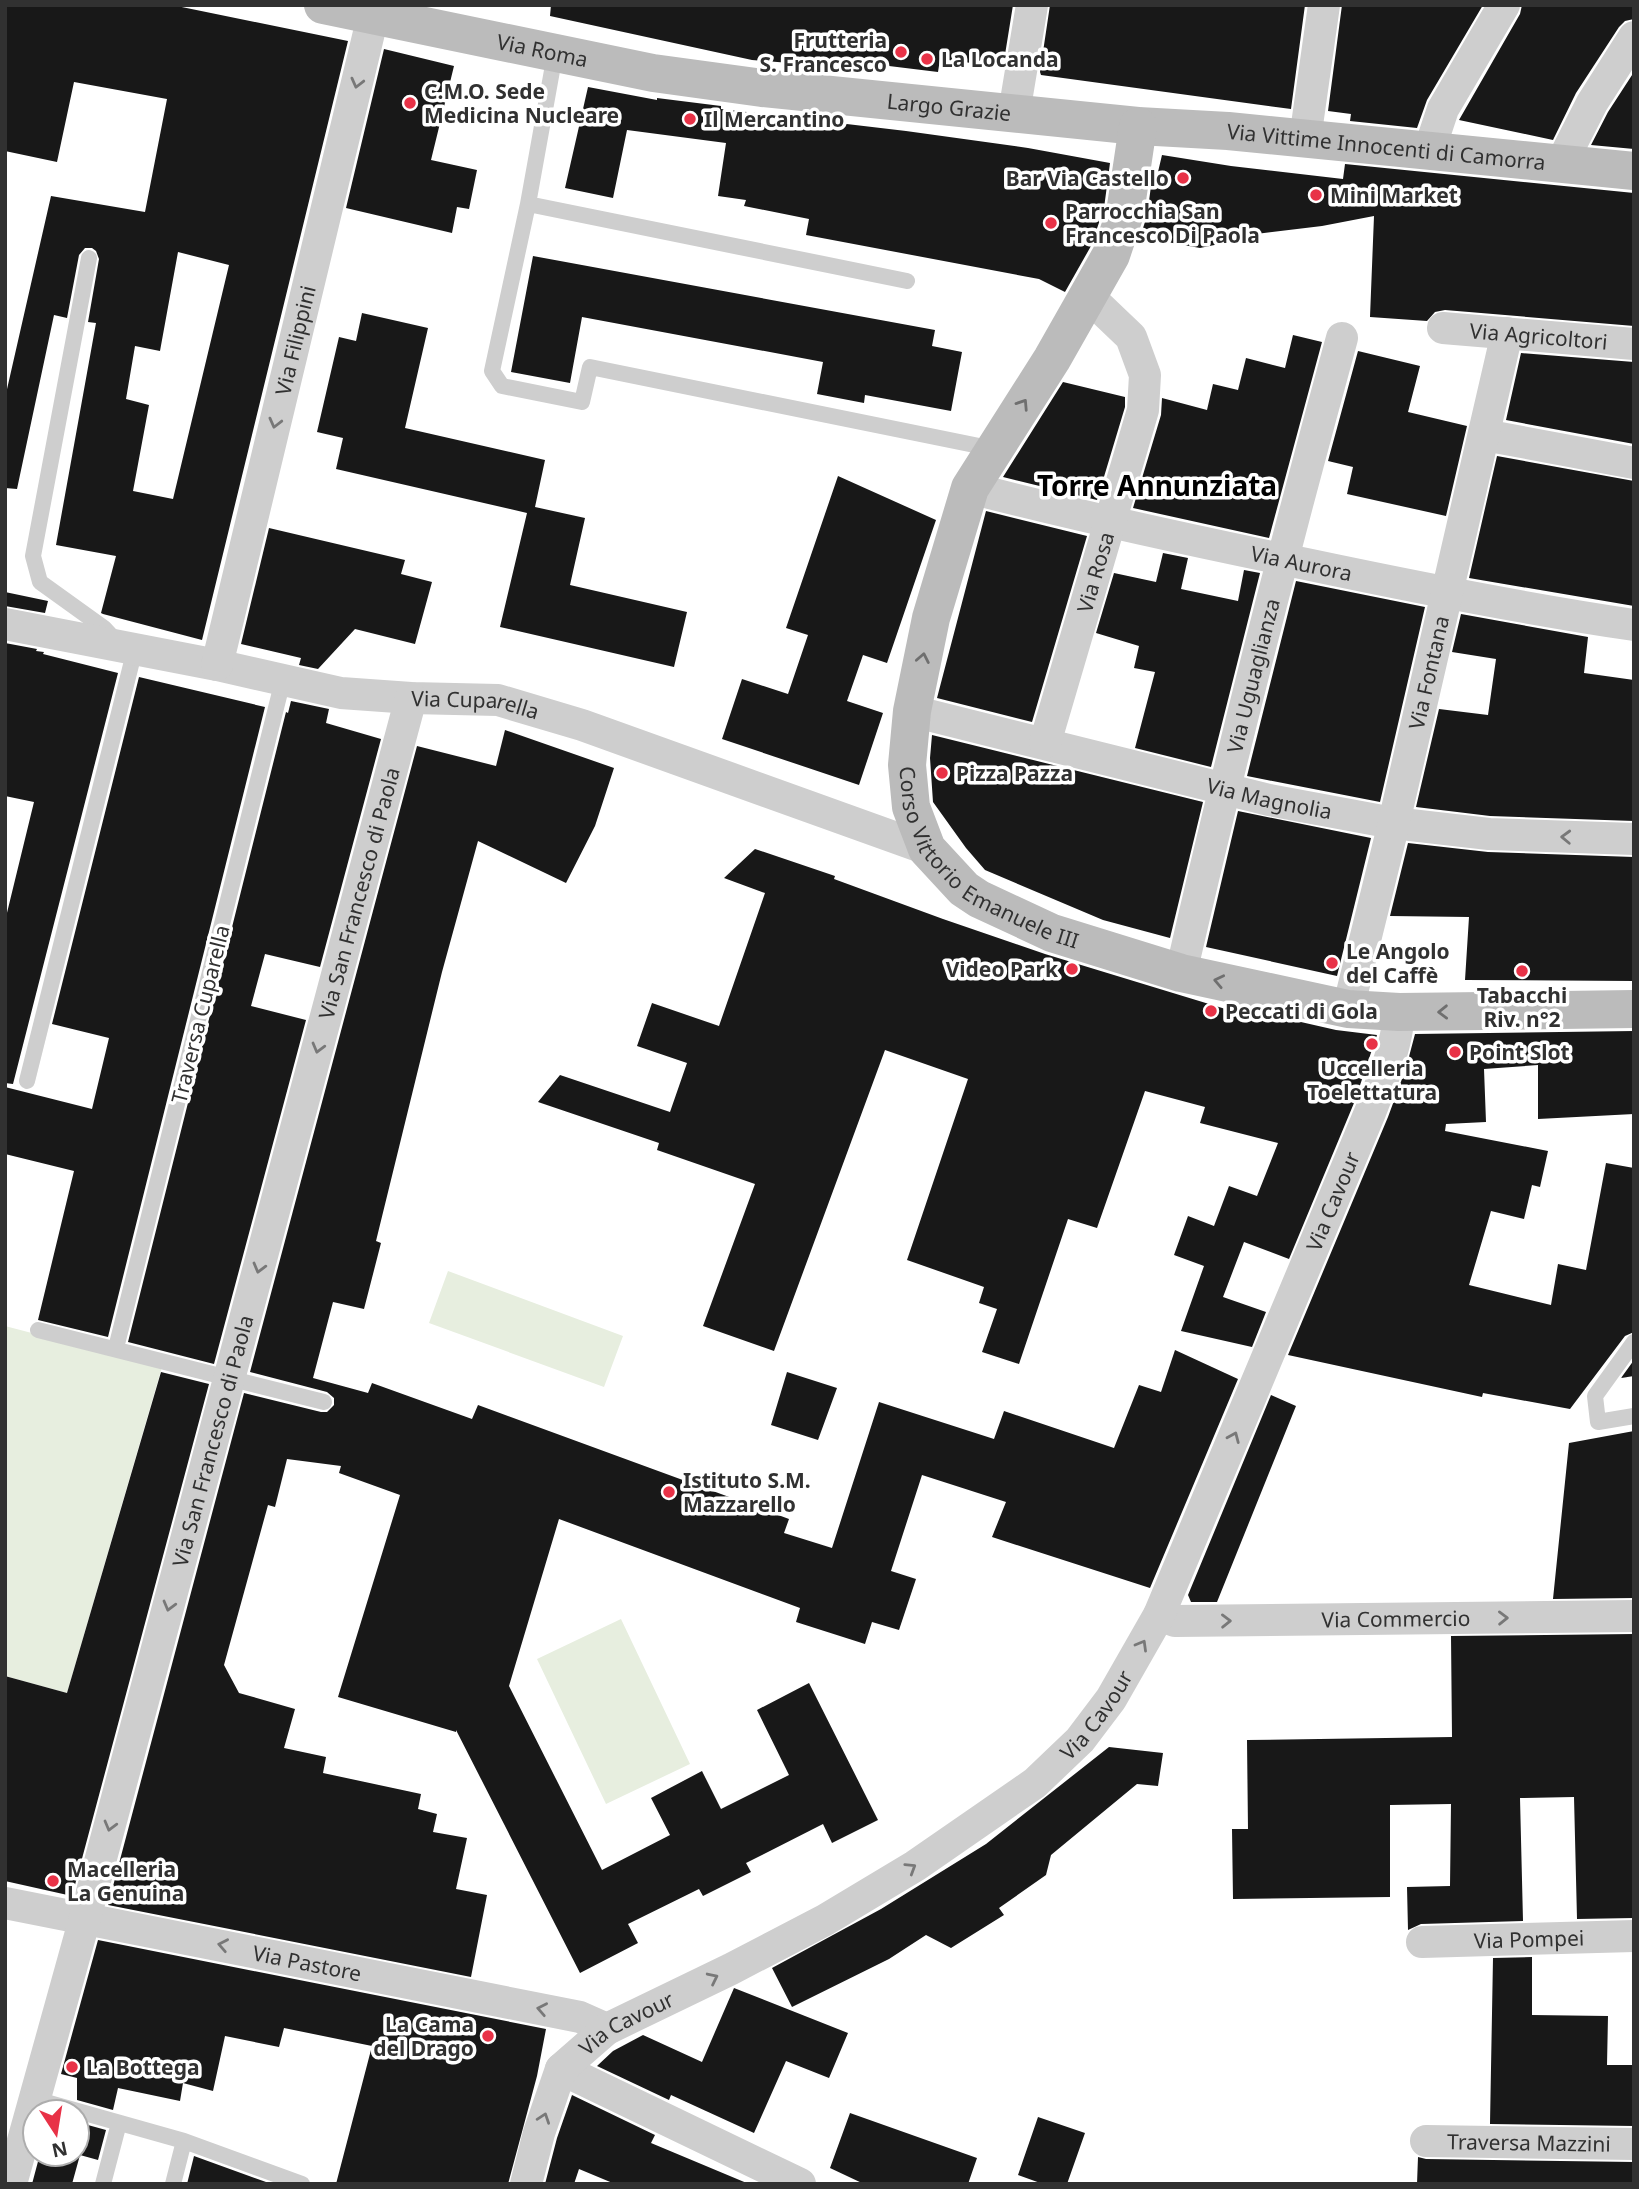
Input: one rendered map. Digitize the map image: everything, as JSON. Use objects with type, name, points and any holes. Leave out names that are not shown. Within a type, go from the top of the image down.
[{"type":"street","name":"Via Roma","points":[[323,5],[653,73],[762,88]]},
{"type":"street","points":[[1014,113],[1032,5]]},
{"type":"street","points":[[1305,139],[1324,5]]},
{"type":"street","points":[[1429,152],[1443,109],[1504,5]]},
{"type":"street","name":"Via Filippini","points":[[217,664],[373,16]]},
{"type":"street","points":[[1561,164],[1592,103],[1634,37]]},
{"type":"street","name":"Largo Grazie","points":[[762,88],[1138,126]]},
{"type":"street","name":"Via Vittime Innocenti di Camorra","points":[[1138,126],[1228,131],[1634,171]]},
{"type":"street","name":"Corso Vittorio Emanuele III","points":[[1138,126],[1125,213],[1111,255],[1052,359],[970,488],[931,618],[912,711],[907,765],[911,807],[927,849],[964,888],[979,899],[1052,933],[1181,973],[1348,1009],[1399,1012],[1634,1009]]},
{"type":"street","name":"Via Rosa","points":[[1045,743],[1143,410],[1145,375],[1131,337],[1087,295]]},
{"type":"street","name":"Via Agricoltori","points":[[1443,328],[1634,344]]},
{"type":"street","name":"Via Fontana","points":[[1348,1009],[1507,333]]},
{"type":"street","name":"Via Uguaglianza","points":[[1181,973],[1223,789],[1281,559],[1342,338]]},
{"type":"street","points":[[1484,435],[1634,463]]},
{"type":"street","name":"Via Aurora","points":[[970,488],[1108,523],[1281,559],[1533,610],[1634,625]]},
{"type":"street","name":"Via Cuparella","points":[[5,624],[217,664],[341,693],[498,700],[582,725],[927,849]]},
{"type":"street","name":"Via San Francesco di Paola","points":[[35,2098],[411,698]]},
{"type":"street","name":"Via Magnolia","points":[[912,711],[1223,789],[1393,823],[1489,834],[1634,839]]},
{"type":"street","name":"Via Cavour","points":[[526,2184],[539,2133],[561,2069],[607,2029],[732,1969],[825,1920],[915,1866],[1035,1783],[1080,1740],[1111,1699],[1159,1615],[1371,1110],[1387,1068],[1398,1028],[1399,1012]]},
{"type":"street","name":"Via Commercio","points":[[1159,1615],[1175,1621],[1634,1616]]},
{"type":"street","name":"Via Pastore","points":[[5,1903],[580,2017],[607,2029]]},
{"type":"street","name":"Via Pompei","points":[[1422,1942],[1634,1936]]},
{"type":"street","points":[[561,2069],[800,2184]]},
{"type":"street","name":"Traversa Mazzini","points":[[1426,2140],[1634,2144]]},
{"type":"street","name":"Via San Francesco di Paola","points":[[11,2184],[21,2149]]},
{"type":"lane","points":[[555,54],[528,204],[492,370],[502,386],[582,402],[590,367],[994,449]]},
{"type":"lane","points":[[528,204],[906,281]]},
{"type":"lane","points":[[27,1081],[128,648],[40,582],[33,556],[89,258]]},
{"type":"lane","name":"Traversa Cuparella","points":[[116,1348],[283,680]]},
{"type":"lane","points":[[38,1330],[324,1402]]},
{"type":"lane","points":[[1634,1342],[1595,1396],[1598,1422],[1634,1416]]},
{"type":"lane","points":[[91,2115],[184,2141],[302,2184]]},
{"type":"lane","points":[[103,2184],[119,2123]]},
{"type":"lane","points":[[173,2184],[184,2141]]},
{"type":"green space","points":[[448,1271],[623,1336],[604,1387],[429,1323]]},
{"type":"green space","points":[[5,1326],[162,1367],[67,1693],[5,1676]]},
{"type":"green space","points":[[621,1619],[690,1764],[606,1804],[537,1659]]},
{"type":"building","points":[[5,5],[172,5],[348,41],[202,640],[101,613],[116,556],[56,545],[96,323],[88,322],[99,259],[92,248],[85,248],[79,255],[67,318],[54,315],[17,489],[5,488],[5,398],[51,196],[145,212],[167,99],[74,82],[57,162],[5,151]],"holes":[[[178,252],[229,265],[173,499],[133,491],[149,405],[126,399],[135,346],[160,351]]]},
{"type":"building","points":[[551,5],[1013,5],[1003,67],[940,59],[938,72],[840,60],[839,67],[752,60],[550,16]]},
{"type":"building","points":[[1050,5],[1305,5],[1291,109],[1041,75]]},
{"type":"building","points":[[1342,5],[1483,5],[1427,100],[1417,128],[1350,121],[1351,114],[1328,111]]},
{"type":"building","points":[[1522,5],[1634,5],[1634,19],[1625,21],[1619,27],[1576,93],[1553,140],[1459,120],[1520,14]]},
{"type":"building","points":[[384,49],[454,66],[431,160],[477,170],[469,209],[457,207],[452,233],[346,208]]},
{"type":"building","points":[[1634,72],[1634,149],[1591,145],[1608,112]]},
{"type":"building","points":[[588,87],[657,100],[721,106],[721,109],[1028,148],[1110,163],[1104,208],[1091,246],[1065,292],[1039,279],[806,235],[809,219],[744,206],[746,200],[718,196],[726,143],[627,130],[613,198],[565,188]]},
{"type":"building","points":[[1162,155],[1343,179],[1345,164],[1634,193],[1634,326],[1445,310],[1435,312],[1427,321],[1370,317],[1374,216],[1322,226],[1248,235],[1248,238],[1200,248],[1140,237],[1147,216],[1153,171],[1158,172]]},
{"type":"building","points":[[533,256],[935,330],[932,346],[962,352],[951,411],[865,395],[864,403],[817,394],[823,362],[582,317],[570,383],[511,372]]},
{"type":"building","points":[[362,313],[428,328],[405,428],[545,460],[535,507],[585,518],[570,585],[687,612],[674,667],[500,627],[527,513],[336,469],[343,438],[317,432],[339,337],[356,341]]},
{"type":"building","points":[[1293,335],[1322,342],[1269,538],[1133,508],[1161,415],[1162,398],[1207,410],[1213,384],[1238,390],[1246,358],[1285,368]]},
{"type":"building","points":[[1358,351],[1420,366],[1408,412],[1467,426],[1446,516],[1347,494],[1353,467],[1328,461]]},
{"type":"building","points":[[1521,353],[1634,362],[1634,444],[1506,420]]},
{"type":"building","points":[[1063,382],[1125,397],[1125,407],[1097,500],[1003,477]]},
{"type":"building","points":[[1497,456],[1634,481],[1634,606],[1469,578]]},
{"type":"building","points":[[838,476],[936,520],[887,663],[863,655],[847,701],[883,713],[859,785],[722,739],[742,679],[788,694],[808,635],[786,628]]},
{"type":"building","points":[[986,511],[1087,536],[1032,722],[937,698]]},
{"type":"building","points":[[269,528],[405,560],[401,574],[432,582],[415,644],[355,629],[318,669],[299,665],[301,658],[241,644]]},
{"type":"building","points":[[1163,553],[1188,558],[1181,589],[1238,601],[1244,570],[1260,573],[1211,767],[1135,748],[1155,672],[1134,668],[1139,646],[1096,633],[1114,573],[1156,582]]},
{"type":"building","points":[[1296,581],[1425,607],[1380,802],[1247,776]]},
{"type":"building","points":[[5,592],[48,601],[45,613],[5,606]]},
{"type":"building","points":[[1461,614],[1588,637],[1584,673],[1634,680],[1634,821],[1490,816],[1416,807],[1439,709],[1488,715],[1496,659],[1452,652]]},
{"type":"building","points":[[5,643],[37,649],[36,651],[44,652],[43,654],[118,673],[13,1084],[5,1083],[5,921],[34,802],[5,796]]},
{"type":"building","points":[[139,677],[265,707],[108,1337],[38,1320],[74,1171],[5,1154],[5,1087],[92,1109],[109,1038],[52,1024]]},
{"type":"building","points":[[291,701],[329,709],[326,723],[381,739],[320,967],[265,954],[251,1006],[306,1020],[214,1364],[128,1342],[286,712],[288,713]]},
{"type":"building","points":[[505,730],[614,768],[595,826],[566,883],[478,841],[442,972],[376,1241],[381,1243],[364,1309],[333,1302],[313,1378],[368,1393],[372,1383],[472,1419],[478,1405],[789,1519],[784,1533],[832,1548],[879,1402],[994,1439],[1004,1411],[1114,1448],[1139,1385],[1161,1392],[1175,1350],[1238,1379],[1150,1588],[992,1537],[1006,1502],[922,1475],[891,1571],[916,1579],[899,1630],[872,1622],[865,1644],[796,1622],[800,1608],[559,1519],[509,1686],[602,1870],[670,1835],[651,1798],[702,1771],[721,1809],[789,1775],[757,1710],[809,1683],[878,1820],[832,1843],[823,1824],[746,1863],[751,1872],[703,1896],[699,1889],[628,1924],[638,1943],[580,1973],[456,1730],[338,1697],[400,1495],[339,1473],[341,1466],[287,1459],[275,1507],[268,1505],[224,1665],[239,1693],[295,1709],[284,1748],[326,1757],[323,1773],[421,1794],[418,1809],[437,1814],[433,1832],[467,1838],[456,1889],[487,1895],[471,1977],[108,1905],[244,1393],[321,1412],[327,1412],[334,1405],[334,1398],[327,1392],[250,1372],[417,746],[496,766]]},
{"type":"building","points":[[932,735],[1203,802],[1170,938],[1103,920],[985,870],[933,802],[930,758]]},
{"type":"building","points":[[1238,811],[1371,838],[1337,976],[1206,947]]},
{"type":"building","points":[[1408,843],[1488,852],[1634,857],[1634,981],[1465,980],[1469,917],[1390,916]]},
{"type":"building","points":[[755,849],[1045,954],[1255,1018],[1257,1012],[1336,1030],[1377,1035],[1354,1103],[1289,1259],[1244,1242],[1223,1297],[1266,1312],[1252,1347],[1181,1331],[1204,1266],[1174,1255],[1188,1216],[1214,1226],[1229,1186],[1257,1196],[1278,1143],[1200,1123],[1205,1107],[1145,1091],[1097,1228],[1068,1219],[1019,1364],[982,1352],[997,1309],[979,1303],[984,1287],[907,1260],[968,1079],[885,1050],[774,1351],[703,1326],[755,1184],[657,1150],[659,1143],[538,1102],[560,1075],[670,1112],[687,1063],[637,1046],[652,1003],[719,1026],[765,893],[724,878]]},
{"type":"building","points":[[1634,1031],[1634,1114],[1538,1119],[1538,1065],[1484,1069],[1486,1122],[1446,1124],[1445,1131],[1548,1151],[1540,1187],[1532,1185],[1524,1219],[1491,1211],[1469,1285],[1551,1305],[1558,1264],[1586,1270],[1606,1163],[1634,1168],[1634,1332],[1625,1336],[1570,1409],[1483,1393],[1482,1397],[1288,1355],[1388,1117],[1415,1034]]},
{"type":"building","points":[[1634,1360],[1634,1376],[1621,1378]]},
{"type":"building","points":[[161,1372],[209,1384],[72,1896],[5,1881],[5,1676],[67,1693]]},
{"type":"building","points":[[787,1372],[837,1388],[818,1440],[771,1425]]},
{"type":"building","points":[[1271,1395],[1296,1406],[1217,1602],[1191,1602],[1188,1595]]},
{"type":"building","points":[[1634,1431],[1634,1598],[1553,1599],[1569,1443]]},
{"type":"building","points":[[1634,1634],[1634,1918],[1577,1919],[1574,1797],[1520,1798],[1523,1921],[1421,1924],[1408,1930],[1407,1887],[1450,1886],[1451,1804],[1390,1805],[1390,1897],[1233,1899],[1232,1829],[1248,1829],[1247,1740],[1452,1737],[1451,1636]]},
{"type":"building","points":[[1109,1747],[1163,1753],[1158,1786],[1137,1784],[1051,1855],[1046,1875],[999,1908],[1004,1915],[951,1948],[926,1935],[889,1959],[792,2007],[772,1968],[881,1909],[986,1844]]},
{"type":"building","points":[[98,1940],[546,2029],[537,2076],[508,2184],[336,2184],[372,2046],[284,2028],[279,2047],[225,2036],[213,2091],[183,2083],[180,2101],[118,2088],[113,2110],[91,2104],[91,2098],[77,2098],[77,2078],[61,2074]]},
{"type":"building","points":[[1532,1957],[1532,2015],[1608,2016],[1607,2065],[1634,2065],[1634,2126],[1490,2124],[1493,1958]]},
{"type":"building","points":[[734,1988],[848,2033],[829,2078],[786,2061],[754,2133],[671,2095],[669,2100],[597,2066],[613,2051],[643,2035],[702,2062]]},
{"type":"building","points":[[572,2095],[655,2135],[651,2143],[749,2184],[615,2184],[579,2169],[574,2184],[545,2184]]},
{"type":"building","points":[[850,2113],[977,2158],[968,2184],[864,2184],[830,2168]]},
{"type":"building","points":[[1038,2117],[1085,2133],[1067,2184],[1043,2184],[1018,2175]]},
{"type":"building","points":[[91,2126],[106,2130],[98,2160],[91,2158]]},
{"type":"building","points":[[194,2156],[266,2182],[266,2184],[187,2184]]},
{"type":"building","points":[[1418,2157],[1634,2162],[1634,2184],[1417,2184]]},
{"type":"building","points":[[36,2168],[76,2168],[72,2184],[32,2184]]},
{"type":"place","name":"Frutteria S. Francesco","points":[[901,52]]},
{"type":"place","name":"La Locanda","points":[[927,59]]},
{"type":"place","name":"C.M.O. Sede Medicina Nucleare","points":[[410,103]]},
{"type":"place","name":"Il Mercantino","points":[[690,119]]},
{"type":"place","name":"Bar Via Castello","points":[[1183,178]]},
{"type":"place","name":"Mini Market","points":[[1316,195]]},
{"type":"place","name":"Parrocchia San Francesco Di Paola","points":[[1051,223]]},
{"type":"place","name":"Pizza Pazza","points":[[942,773]]},
{"type":"place","name":"Le Angolo del Caffè","points":[[1332,963]]},
{"type":"place","name":"Video Park","points":[[1072,969]]},
{"type":"place","name":"Tabacchi Riv. n°2","points":[[1522,971]]},
{"type":"place","name":"Peccati di Gola","points":[[1211,1011]]},
{"type":"place","name":"Uccelleria Toelettatura","points":[[1372,1044]]},
{"type":"place","name":"Point Slot","points":[[1455,1052]]},
{"type":"place","name":"Istituto S.M. Mazzarello","points":[[669,1492]]},
{"type":"place","name":"Macelleria La Genuina","points":[[53,1881]]},
{"type":"place","name":"La Cama del Drago","points":[[488,2036]]},
{"type":"place","name":"La Bottega","points":[[72,2067]]},
{"type":"district","name":"Torre Annunziata","points":[[1157,485]]}]
